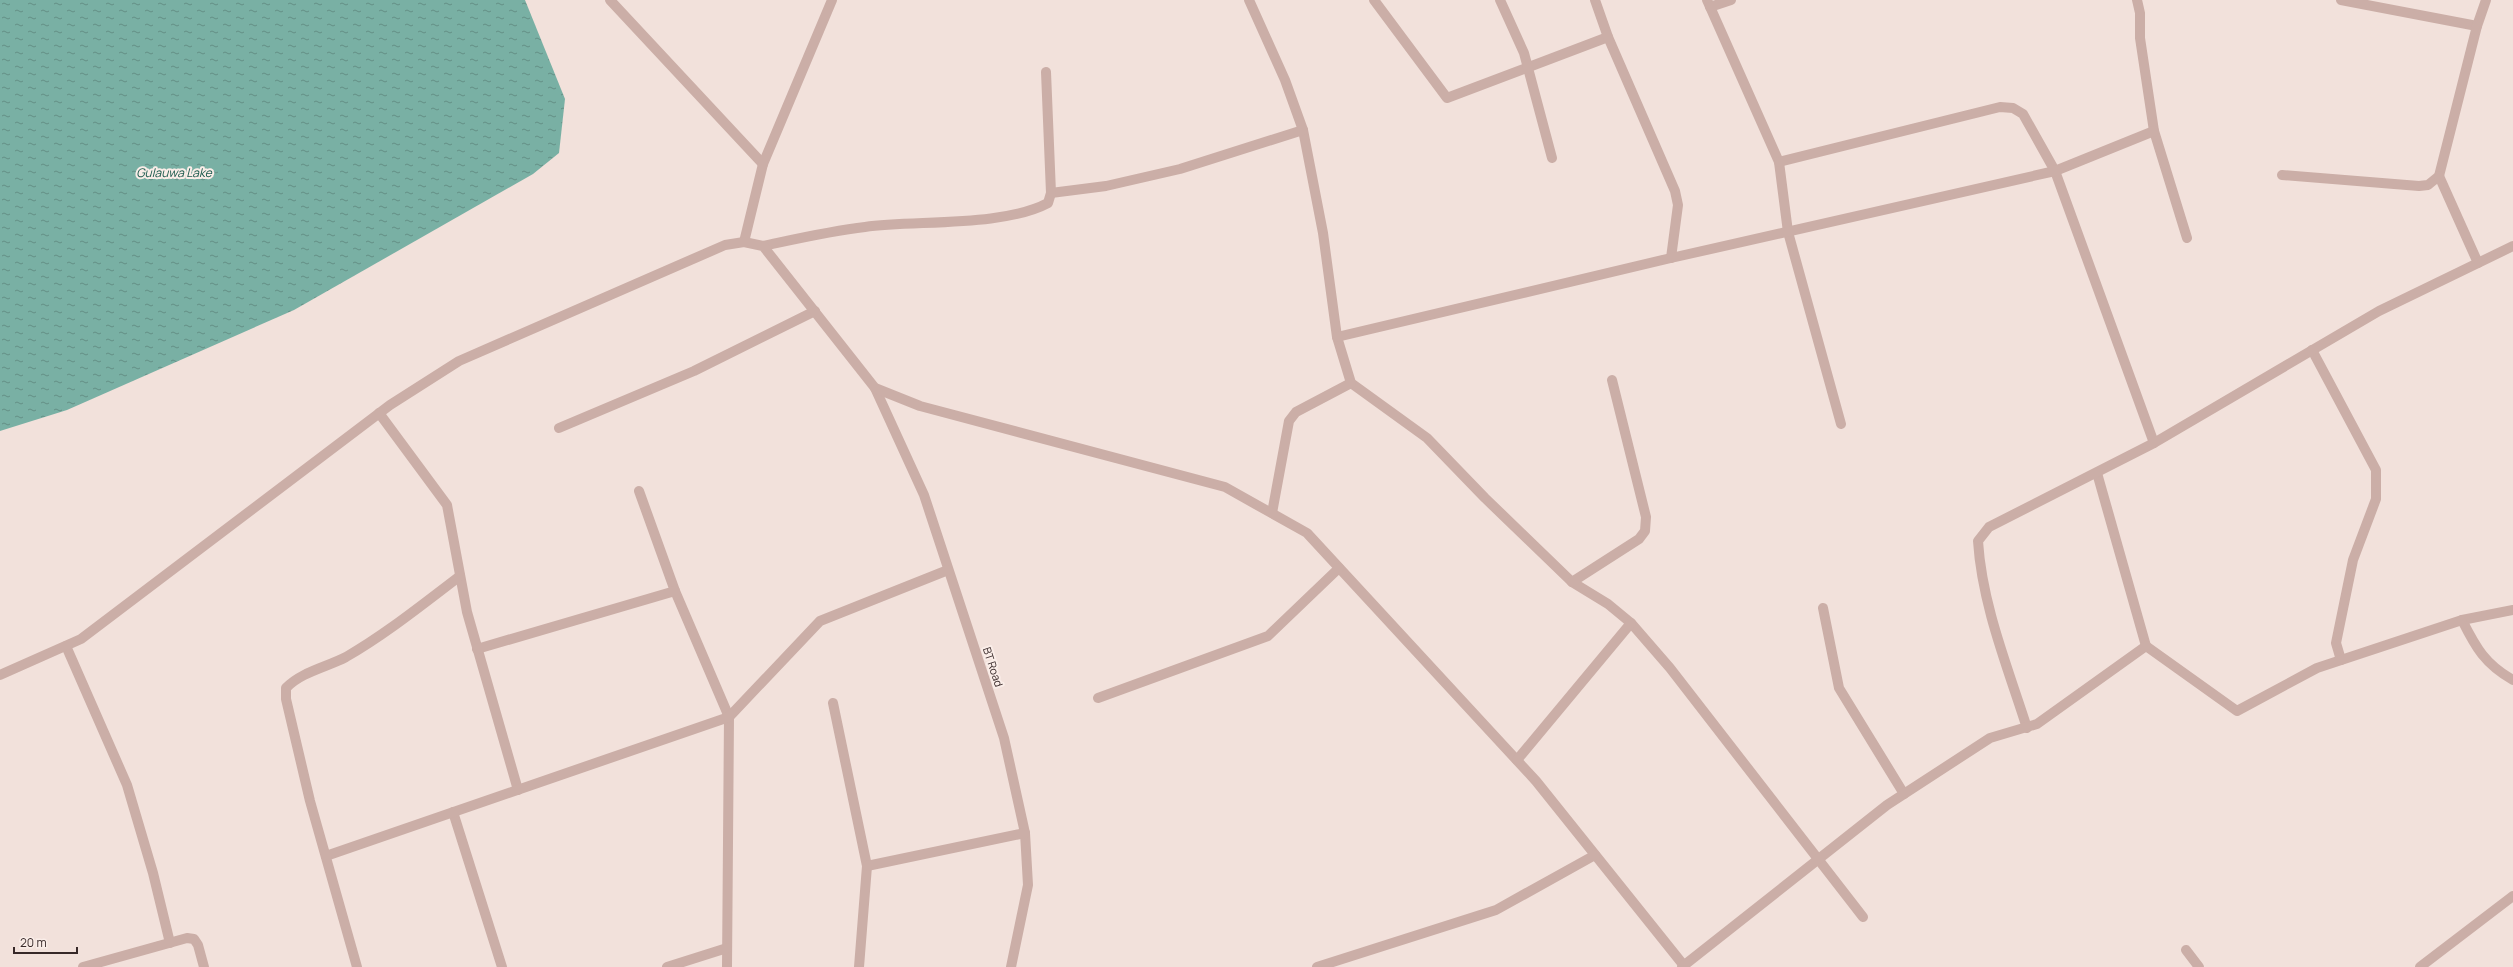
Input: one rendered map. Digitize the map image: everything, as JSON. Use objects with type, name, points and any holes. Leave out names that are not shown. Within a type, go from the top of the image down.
[{"type":"street","points":[[610,0],[764,164]]},
{"type":"street","points":[[744,242],[764,164],[832,0]]},
{"type":"street","points":[[1249,0],[1285,80],[1303,130],[1323,233],[1336,337],[1351,383],[1427,438],[1572,582],[1608,604],[1631,623],[1670,668],[1817,860],[1863,917]]},
{"type":"street","points":[[1374,0],[1447,98],[1528,66],[1608,37]]},
{"type":"street","points":[[1500,0],[1528,66],[1552,158]]},
{"type":"street","points":[[1595,0],[1608,37],[1675,191],[1678,205],[1671,258]]},
{"type":"street","points":[[1731,0],[1708,4],[1779,162],[1788,232],[1841,424]]},
{"type":"street","points":[[2137,0],[2140,13],[2140,38],[2154,131],[2187,238]]},
{"type":"street","points":[[2341,0],[2477,26]]},
{"type":"street","points":[[2282,175],[2419,186],[2428,185],[2439,176],[2477,26],[2486,0]]},
{"type":"street","points":[[0,675],[81,639],[379,413],[459,361],[725,245],[744,242],[762,246],[864,227],[1006,216],[1033,210],[1048,203],[1051,193],[1046,72]]},
{"type":"street","points":[[1779,162],[2000,107],[2013,108],[2023,114],[2055,171],[2154,443]]},
{"type":"street","points":[[1051,193],[1106,186],[1180,169],[1303,130]]},
{"type":"street","points":[[1336,337],[1671,258],[2055,171],[2154,131]]},
{"type":"street","points":[[2439,176],[2478,263]]},
{"type":"street","name":"BT Road","points":[[762,246],[875,388],[924,495],[1004,738],[1025,833],[1028,885],[1011,967]]},
{"type":"street","points":[[2027,728],[1995,625],[1978,541],[1989,527],[2097,474],[2154,443],[2379,311],[2513,246]]},
{"type":"street","points":[[559,428],[694,371],[815,311]]},
{"type":"street","points":[[2312,350],[2376,470],[2376,499],[2353,560],[2336,643],[2341,660]]},
{"type":"street","points":[[1572,582],[1639,539],[1644,531],[1646,517],[1612,380]]},
{"type":"street","points":[[1272,513],[1289,422],[1296,412],[1351,383]]},
{"type":"street","points":[[875,388],[920,406],[1225,487],[1307,533],[1536,781],[1684,967],[1817,860],[1904,794],[1990,738],[2037,724],[2146,646]]},
{"type":"street","points":[[379,413],[447,505],[467,612],[518,790]]},
{"type":"street","points":[[2097,474],[2146,646],[2237,711],[2317,668],[2462,620],[2513,610]]},
{"type":"street","points":[[639,491],[675,591],[729,717],[727,967]]},
{"type":"street","points":[[1098,698],[1268,636],[1339,568]]},
{"type":"street","points":[[326,856],[729,717],[820,621],[948,570]]},
{"type":"street","points":[[357,967],[326,856],[286,699],[286,688],[303,677],[344,658],[384,633],[460,576]]},
{"type":"street","points":[[477,649],[675,591]]},
{"type":"street","points":[[1823,608],[1839,688],[1904,794]]},
{"type":"street","points":[[2462,620],[2476,648],[2488,662],[2513,680]]},
{"type":"street","points":[[1517,760],[1631,623]]},
{"type":"street","points":[[66,646],[127,785],[153,873],[170,943]]},
{"type":"street","points":[[833,703],[867,866],[858,967]]},
{"type":"street","points":[[453,812],[502,967]]},
{"type":"street","points":[[867,866],[1025,833]]},
{"type":"street","points":[[1317,967],[1496,910],[1595,855]]},
{"type":"street","points":[[2420,967],[2513,896]]},
{"type":"street","points":[[83,967],[186,938],[194,939],[198,945],[204,967]]},
{"type":"street","points":[[667,967],[727,948]]},
{"type":"street","points":[[2186,950],[2198,967]]},
{"type":"water","name":"Gulauwa Lake","points":[[0,0],[525,0],[565,99],[559,153],[533,174],[294,310],[67,410],[0,431]]}]
